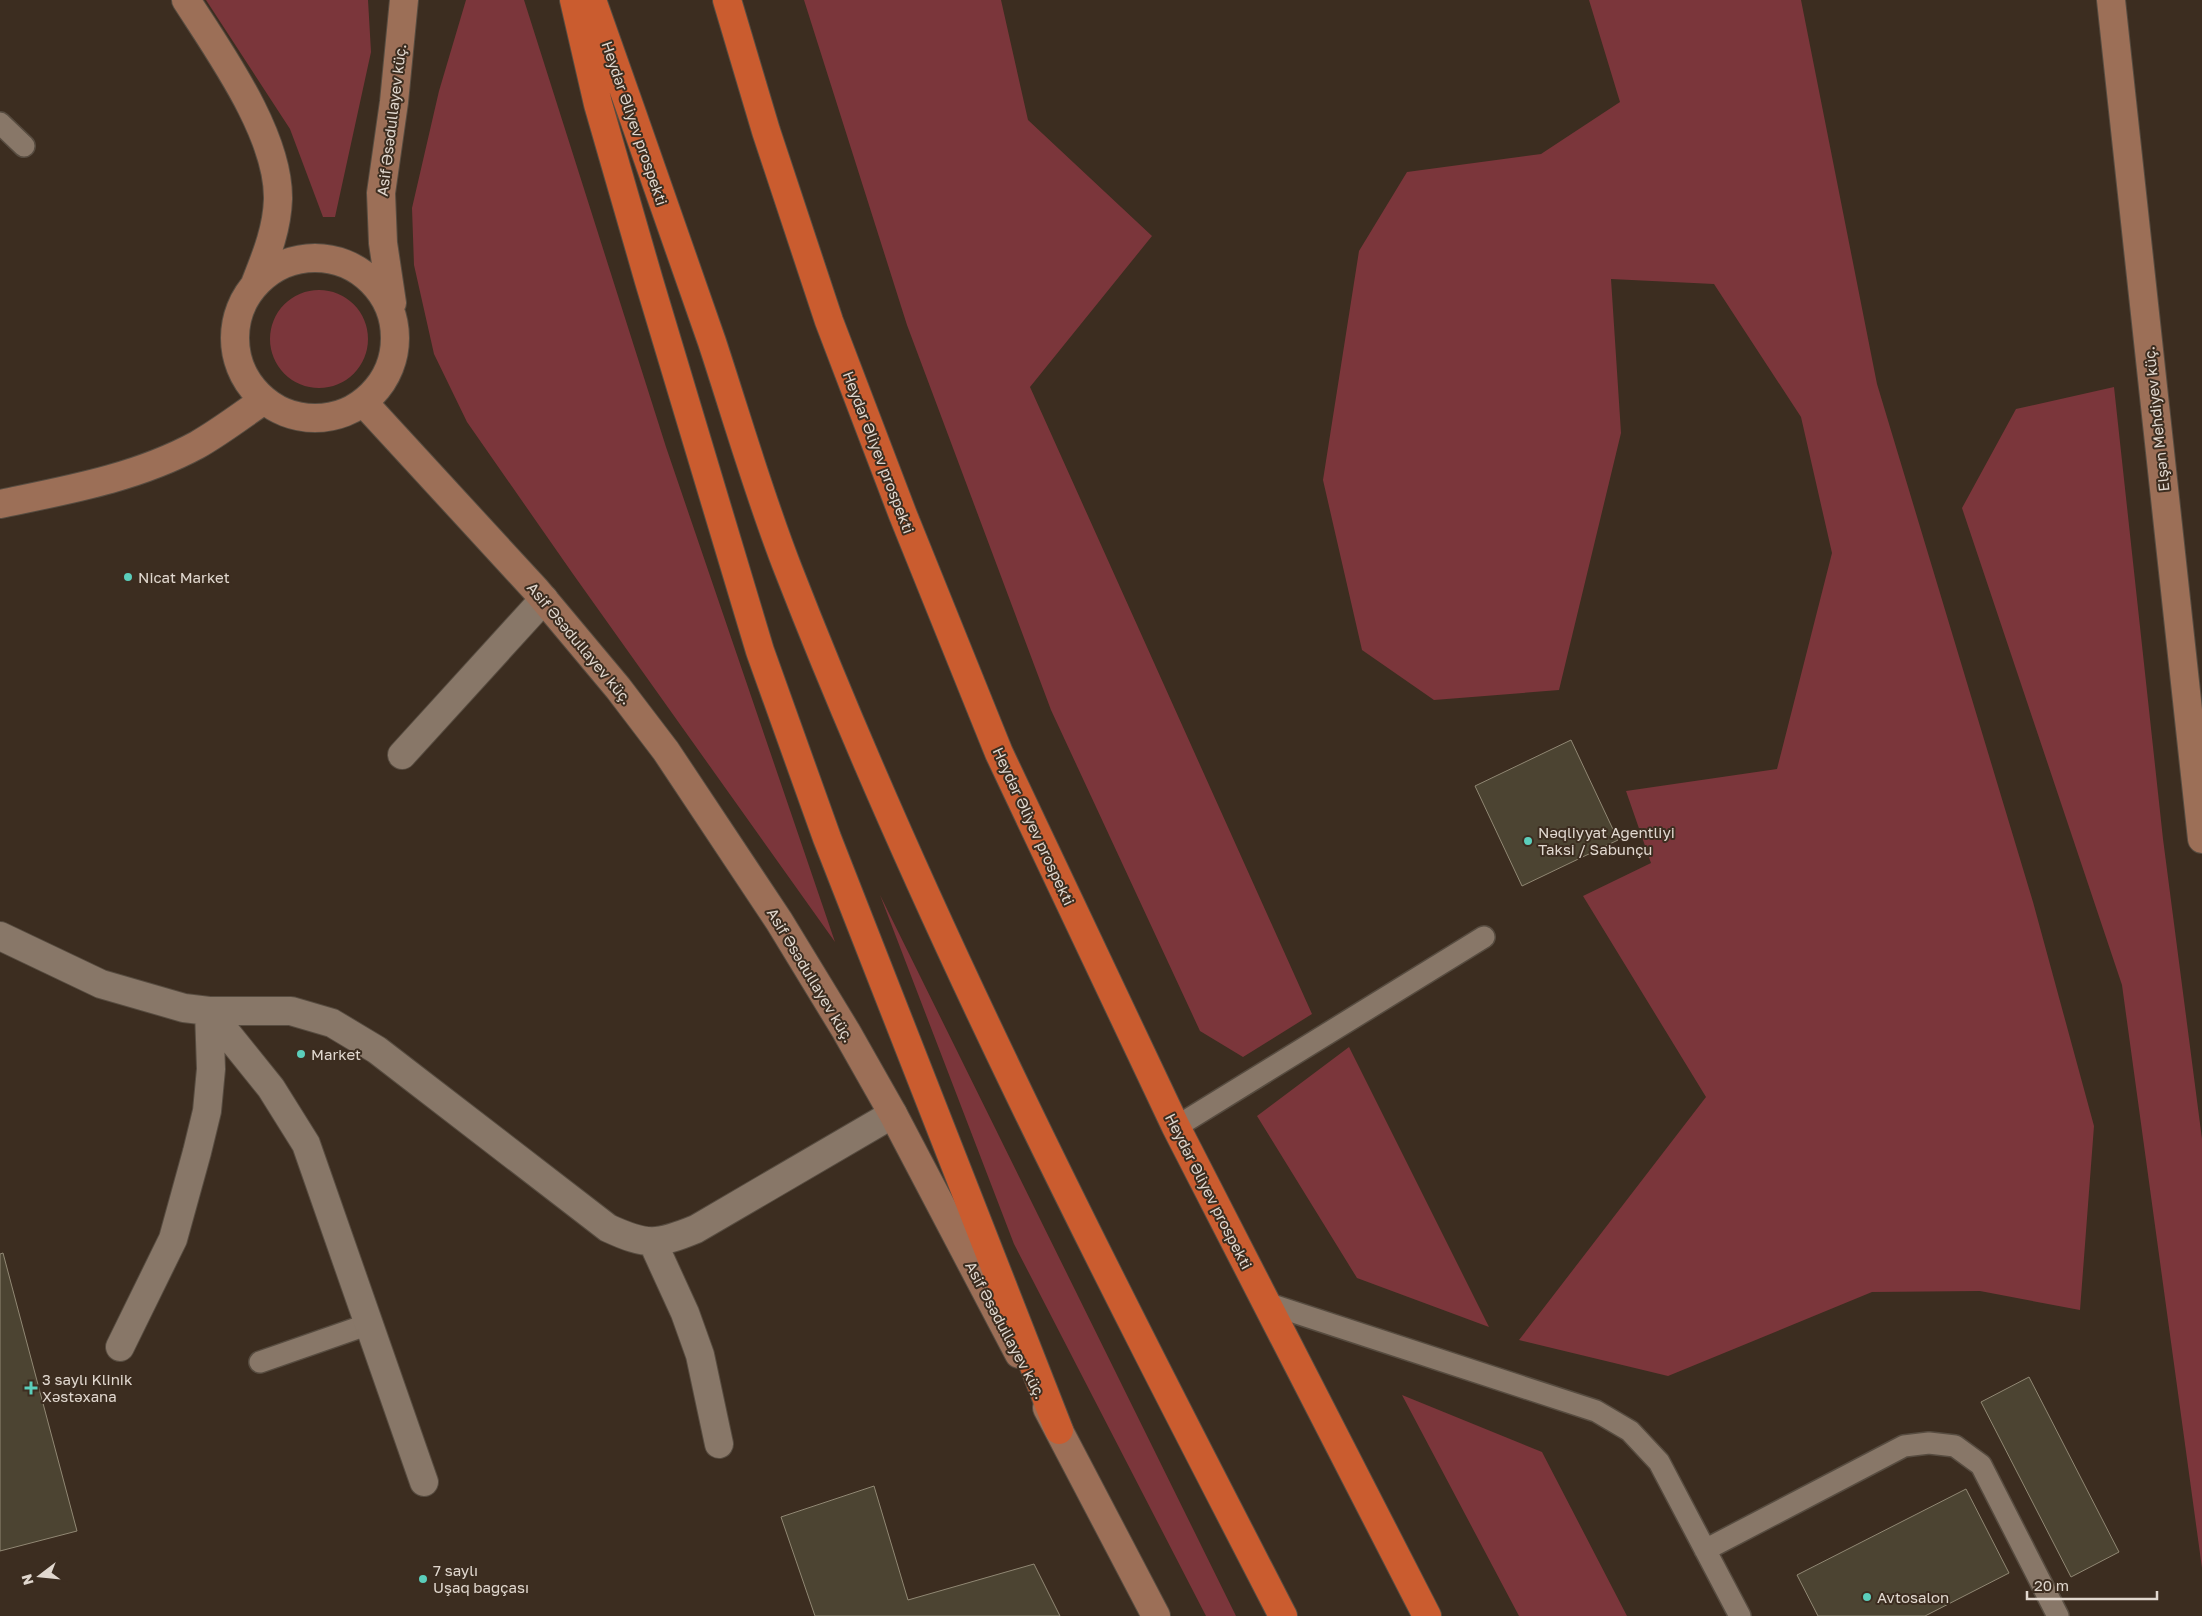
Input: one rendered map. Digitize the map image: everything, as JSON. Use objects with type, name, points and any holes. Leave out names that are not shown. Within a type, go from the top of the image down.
[{"type":"highway","points":[[574,0],[606,132],[760,651],[826,838],[1059,1430]]},
{"type":"highway","name":"Heydər Əliyev prospekti","points":[[592,0],[711,339],[787,566],[881,794],[979,1012],[1137,1332],[1283,1616]]},
{"type":"highway","name":"Heydər Əliyev prospekti","points":[[727,0],[766,131],[829,321],[903,515],[999,753],[1176,1127],[1427,1616]]},
{"type":"main road","points":[[186,0],[251,108],[272,157],[278,198],[274,236],[255,284],[241,305],[235,331],[237,356],[243,373],[247,381],[264,400],[287,414],[313,419],[341,415],[364,403],[383,382],[394,357],[396,329],[389,304],[374,282],[353,265],[327,257],[301,257],[276,267],[255,284]]},
{"type":"main road","name":"Asif Əsədullayev küç.","points":[[396,329],[383,243],[382,193],[395,93],[404,0]]},
{"type":"main road","name":"Elşən Mehdiyev küç.","points":[[2111,0],[2202,838]]},
{"type":"main road","points":[[0,504],[120,478],[146,468],[198,445],[264,400]]},
{"type":"main road","name":"Asif Əsədullayev küç.","points":[[364,403],[544,599],[618,688],[666,751],[779,921],[846,1031],[893,1114],[1156,1616]]},
{"type":"street","points":[[402,755],[544,599]]},
{"type":"street","points":[[0,936],[101,984],[184,1008],[209,1011],[291,1011],[332,1023],[377,1050],[608,1228],[633,1240],[653,1243],[674,1238],[696,1229],[893,1114]]},
{"type":"street","points":[[209,1011],[271,1088],[306,1144],[424,1482]]},
{"type":"street","points":[[120,1347],[173,1239],[197,1152],[207,1110],[211,1069],[209,1011]]},
{"type":"street","points":[[653,1243],[685,1313],[700,1354],[719,1444]]},
{"type":"lane","points":[[0,123],[24,146]]},
{"type":"lane","points":[[1176,1127],[1484,937]]},
{"type":"lane","points":[[1266,1303],[1596,1411],[1630,1431],[1659,1462],[1740,1616]]},
{"type":"lane","points":[[260,1362],[369,1324]]},
{"type":"lane","points":[[1705,1550],[1904,1446],[1929,1443],[1955,1446],[1981,1464],[2058,1616]]},
{"type":"shaded area","points":[[206,0],[368,0],[371,52],[335,217],[323,217],[290,129]]},
{"type":"shaded area","points":[[466,0],[524,0],[666,447],[835,942],[467,422],[434,354],[414,265],[412,208],[439,91]]},
{"type":"shaded area","points":[[804,0],[1001,0],[1028,120],[1152,236],[1030,387],[1312,1014],[1243,1057],[1200,1031],[1051,710],[907,325]]},
{"type":"shaded area","points":[[1589,0],[1801,0],[1877,384],[2033,902],[2094,1126],[2080,1310],[1980,1291],[1872,1292],[1668,1376],[1519,1340],[1706,1097],[1583,896],[1651,863],[1626,791],[1777,769],[1832,553],[1801,417],[1714,284],[1611,279],[1621,433],[1559,690],[1434,700],[1362,650],[1323,480],[1359,251],[1407,172],[1541,154],[1620,102]]},
{"type":"shaded area","points":[[319,290],[338,294],[354,304],[364,320],[368,339],[364,358],[354,374],[338,384],[319,388],[300,384],[284,374],[274,358],[270,339],[274,320],[284,304],[300,294]]},
{"type":"shaded area","points":[[2114,387],[2163,839],[2202,1139],[2202,1568],[2122,985],[1962,508],[2016,409]]},
{"type":"shaded area","points":[[880,895],[1236,1616],[1206,1616],[1014,1244]]},
{"type":"shaded area","points":[[1349,1047],[1489,1327],[1357,1278],[1257,1116]]},
{"type":"shaded area","points":[[1402,1395],[1542,1452],[1627,1616],[1519,1616]]},
{"type":"building","points":[[1571,740],[1618,840],[1522,886],[1475,786]]},
{"type":"building","points":[[3,1253],[77,1531],[0,1551],[0,1254]]},
{"type":"building","points":[[2029,1377],[2119,1552],[2071,1577],[1981,1402]]},
{"type":"building","points":[[874,1486],[908,1600],[1034,1564],[1060,1616],[815,1616],[781,1517]]},
{"type":"building","points":[[1966,1489],[2009,1573],[1925,1616],[1818,1616],[1797,1575]]},
{"type":"place","name":"Nicat Market","points":[[128,577]]},
{"type":"place","name":"Nəqliyyat Agentliyi Taksi / Sabunçu","points":[[1528,841]]},
{"type":"place","name":"Market","points":[[301,1054]]},
{"type":"place","name":"3 saylı Klinik Xəstəxana","points":[[31,1388]]},
{"type":"place","name":"7 saylı Uşaq bağçası","points":[[423,1579]]},
{"type":"place","name":"Avtosalon","points":[[1867,1597]]}]
